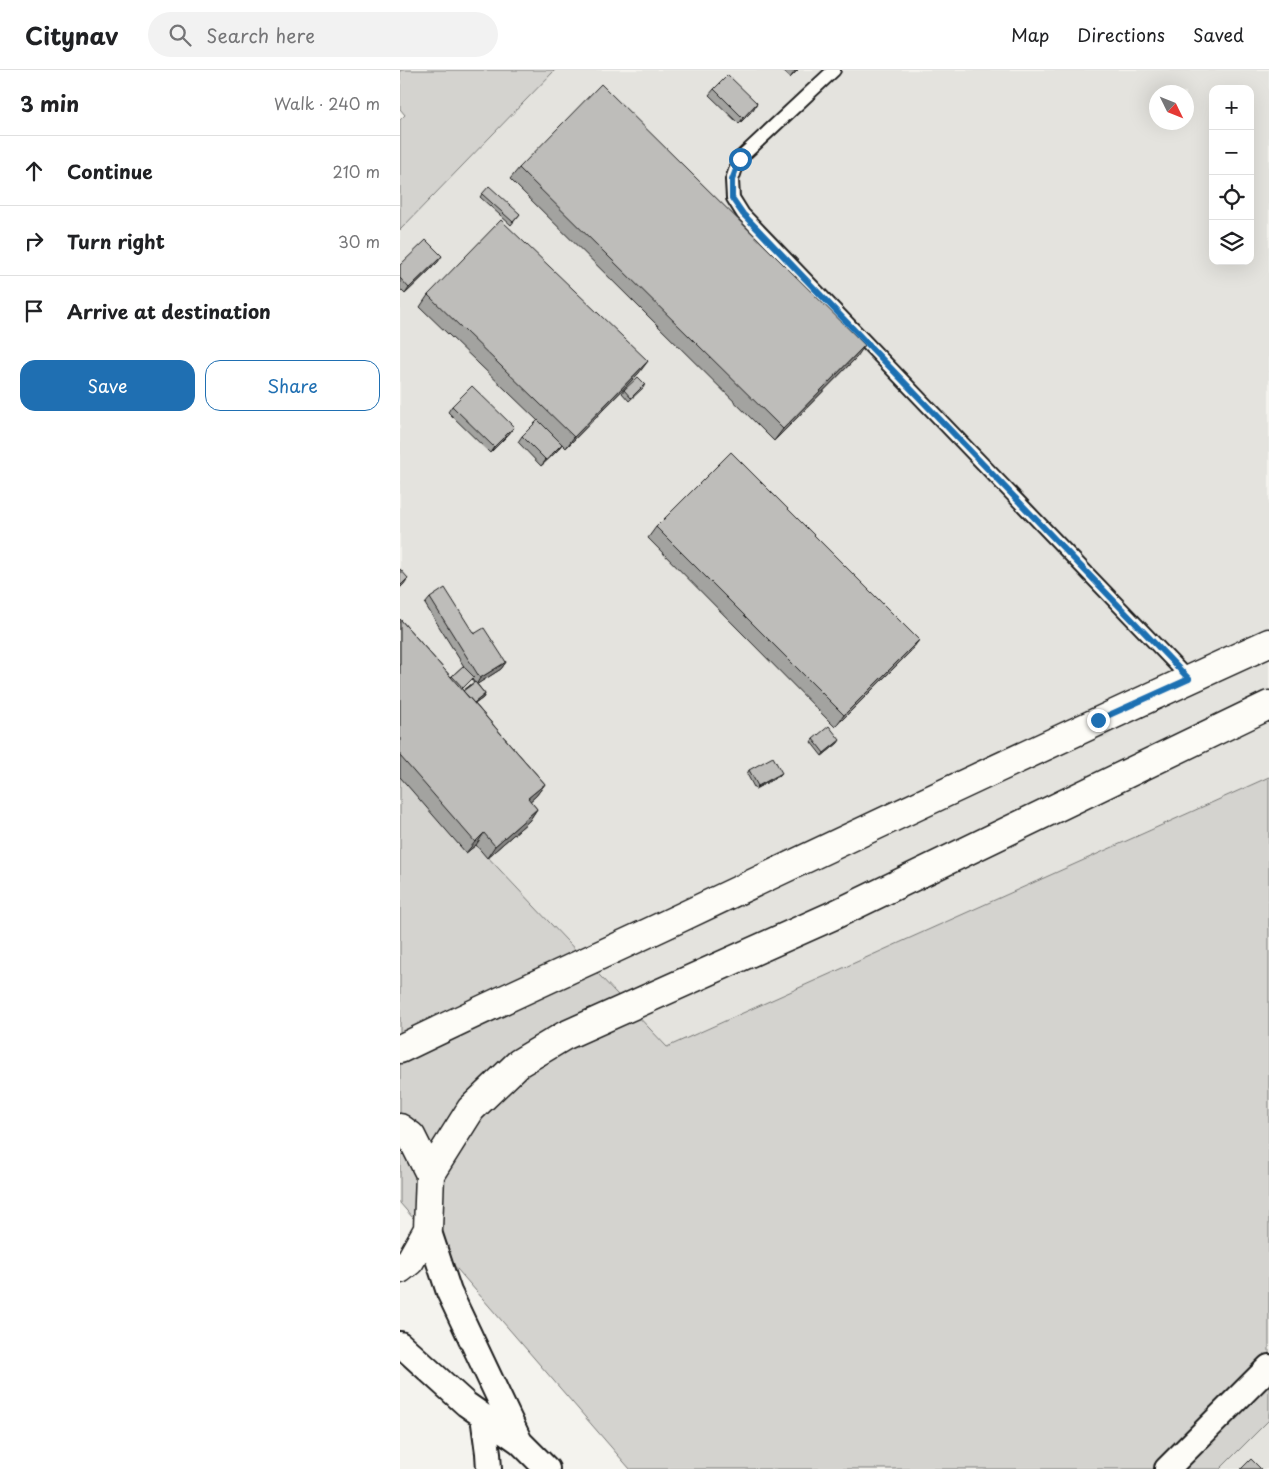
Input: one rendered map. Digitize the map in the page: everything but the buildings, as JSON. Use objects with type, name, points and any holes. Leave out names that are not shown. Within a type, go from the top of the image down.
[{"type":"street","points":[[400,1049],[1098,720],[1269,643]]},
{"type":"street","points":[[430,1174],[472,1109],[519,1063],[564,1036],[832,916],[1269,705]]},
{"type":"street","points":[[400,1128],[411,1136],[430,1174],[428,1229],[449,1292],[520,1442]]},
{"type":"street","points":[[400,1269],[410,1261],[428,1229]]},
{"type":"street","points":[[400,1344],[466,1404],[520,1442],[547,1469]]},
{"type":"street","points":[[1167,1469],[1269,1367]]},
{"type":"street","points":[[483,1416],[489,1469]]},
{"type":"lane","points":[[834,70],[740,159],[732,180],[732,198],[743,214],[1189,679]]},
{"type":"shaded area","points":[[400,70],[555,70],[400,230],[400,120],[405,115],[400,109]]},
{"type":"shaded area","points":[[555,70],[1269,70],[1269,777],[667,1047],[400,764],[400,230]]},
{"type":"shaded area","points":[[400,764],[667,1047],[1269,777],[1269,1420],[1220,1469],[630,1469],[400,1203]]},
{"type":"shaded area","points":[[1269,1420],[1269,1469],[1220,1469]]},
{"type":"route","points":[[740,159],[732,180],[732,198],[743,214],[1189,679],[1098,720]]}]
